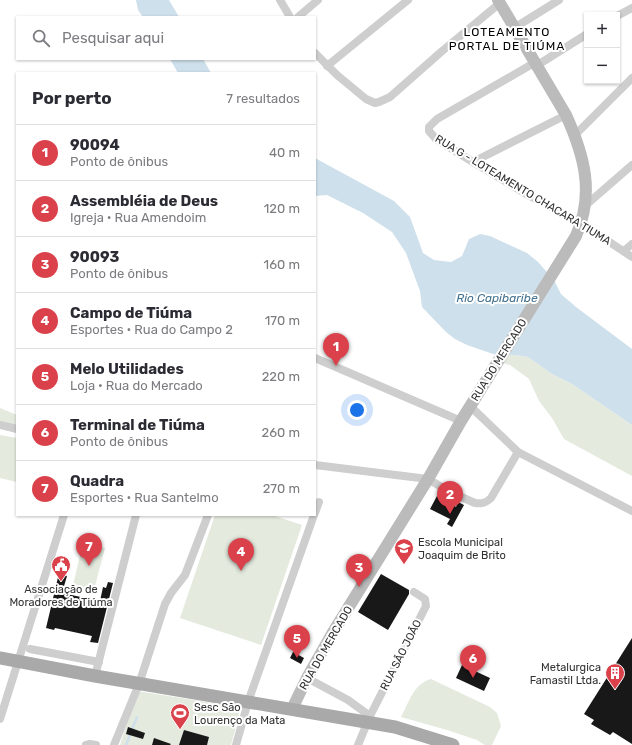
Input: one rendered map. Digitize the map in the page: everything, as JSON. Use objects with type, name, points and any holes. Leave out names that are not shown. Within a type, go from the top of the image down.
[{"type":"main road","name":"RUA DO MERCADO","points":[[292,709],[307,678],[332,634],[428,479],[470,406],[576,236],[581,223],[586,205],[586,178],[583,160],[575,135],[566,115],[499,2]]},
{"type":"main road","points":[[0,658],[139,684],[292,709],[368,719],[453,745]]},
{"type":"street","points":[[280,0],[289,16]]},
{"type":"street","points":[[299,16],[318,0]]},
{"type":"street","points":[[328,66],[408,0]]},
{"type":"street","points":[[514,28],[559,0]]},
{"type":"street","points":[[316,54],[349,85],[371,102],[379,102],[390,97],[499,2]]},
{"type":"street","points":[[620,14],[632,8]]},
{"type":"street","points":[[535,64],[584,36]]},
{"type":"street","name":"RUA G - LOTEAMENTO CHACARA TIUMA","points":[[535,64],[437,119],[429,127],[431,135],[535,199],[581,223],[624,250],[632,257]]},
{"type":"street","points":[[575,135],[632,78]]},
{"type":"street","points":[[473,162],[566,115]]},
{"type":"street","points":[[586,205],[632,165]]},
{"type":"street","points":[[624,250],[632,244]]},
{"type":"street","points":[[316,358],[461,421]]},
{"type":"street","points":[[470,406],[518,452],[632,511]]},
{"type":"street","points":[[0,425],[16,429]]},
{"type":"street","points":[[316,465],[428,479],[450,492],[480,504],[491,498],[518,452]]},
{"type":"street","points":[[316,511],[319,502]]},
{"type":"street","points":[[0,719],[64,516]]},
{"type":"street","points":[[95,676],[136,516]]},
{"type":"street","points":[[114,745],[139,684],[165,604],[186,575],[208,516]]},
{"type":"street","points":[[236,745],[248,702],[314,516]]},
{"type":"street","name":"RUA SÃO JOÃO","points":[[358,745],[368,719],[426,606],[425,599],[414,592]]},
{"type":"street","points":[[30,649],[99,662]]},
{"type":"street","points":[[307,678],[348,700],[368,719]]},
{"type":"street","points":[[86,745],[96,745]]},
{"type":"shaded area","points":[[507,355],[528,357],[552,374],[572,384],[632,425],[632,476],[564,439],[552,418],[539,401],[529,379],[510,365],[503,363]]},
{"type":"shaded area","points":[[0,408],[16,415],[16,426],[0,421]]},
{"type":"shaded area","points":[[0,435],[16,438],[16,482],[0,478]]},
{"type":"shaded area","points":[[215,516],[275,516],[302,525],[261,645],[180,618]]},
{"type":"shaded area","points":[[83,543],[105,548],[94,590],[73,585]]},
{"type":"shaded area","points":[[431,679],[490,707],[497,713],[501,726],[492,745],[485,745],[477,740],[447,730],[401,717],[412,695],[420,685]]},
{"type":"shaded area","name":"Sesc São Lourenço da Mata","points":[[137,691],[238,707],[239,716],[231,745],[120,745]]},
{"type":"water","points":[[136,0],[169,0],[178,16],[142,16],[138,10]]},
{"type":"water","points":[[171,60],[204,60],[210,72],[177,72]]},
{"type":"water","name":"Rio Capibaribe","points":[[316,159],[394,201],[410,217],[423,253],[434,260],[451,262],[462,256],[469,239],[480,234],[490,236],[527,253],[538,262],[554,280],[561,294],[632,349],[632,425],[572,384],[552,374],[528,357],[493,354],[455,339],[446,332],[422,307],[420,291],[406,253],[392,232],[363,213],[327,195],[316,196]]},
{"type":"building","points":[[437,496],[456,507],[458,502],[464,505],[452,527],[447,524],[450,519],[430,509]]},
{"type":"building","points":[[59,573],[67,576],[62,593],[100,601],[103,587],[106,588],[108,582],[113,583],[98,643],[90,642],[92,636],[55,628],[54,630],[46,628]]},
{"type":"building","points":[[381,574],[409,590],[409,594],[388,630],[358,612]]},
{"type":"building","name":"Metalurgica Famastil Ltda.","points":[[632,638],[632,744],[613,732],[610,735],[591,724],[594,720],[584,714]]},
{"type":"building","points":[[293,652],[304,658],[301,664],[290,658]]},
{"type":"building","points":[[462,665],[490,678],[484,691],[456,678]]},
{"type":"building","points":[[128,727],[145,733],[143,739],[126,734]]},
{"type":"building","points":[[184,730],[209,737],[207,745],[179,745]]},
{"type":"building","points":[[154,738],[171,744],[152,745]]},
{"type":"waterway","points":[[126,745],[137,717]]},
{"type":"place","name":"90094","points":[[336,366]]},
{"type":"place","name":"Assembléia de Deus","points":[[450,514]]},
{"type":"place","name":"Escola Municipal Joaquim de Brito","points":[[404,565]]},
{"type":"place","name":"Quadra","points":[[89,566]]},
{"type":"place","name":"Campo de Tiúma","points":[[241,571]]},
{"type":"place","name":"Associação de Moradores de Tiúma","points":[[61,582]]},
{"type":"place","name":"90093","points":[[359,587]]},
{"type":"place","name":"Melo Utilidades","points":[[297,658]]},
{"type":"place","name":"Terminal de Tiúma","points":[[473,678]]},
{"type":"place","name":"Metalurgica Famastil Ltda.","points":[[615,690]]},
{"type":"place","name":"Sesc São Lourenço da Mata","points":[[180,730]]},
{"type":"district","name":"LOTEAMENTO PORTAL DE TIÚMA","points":[[507,39]]}]
